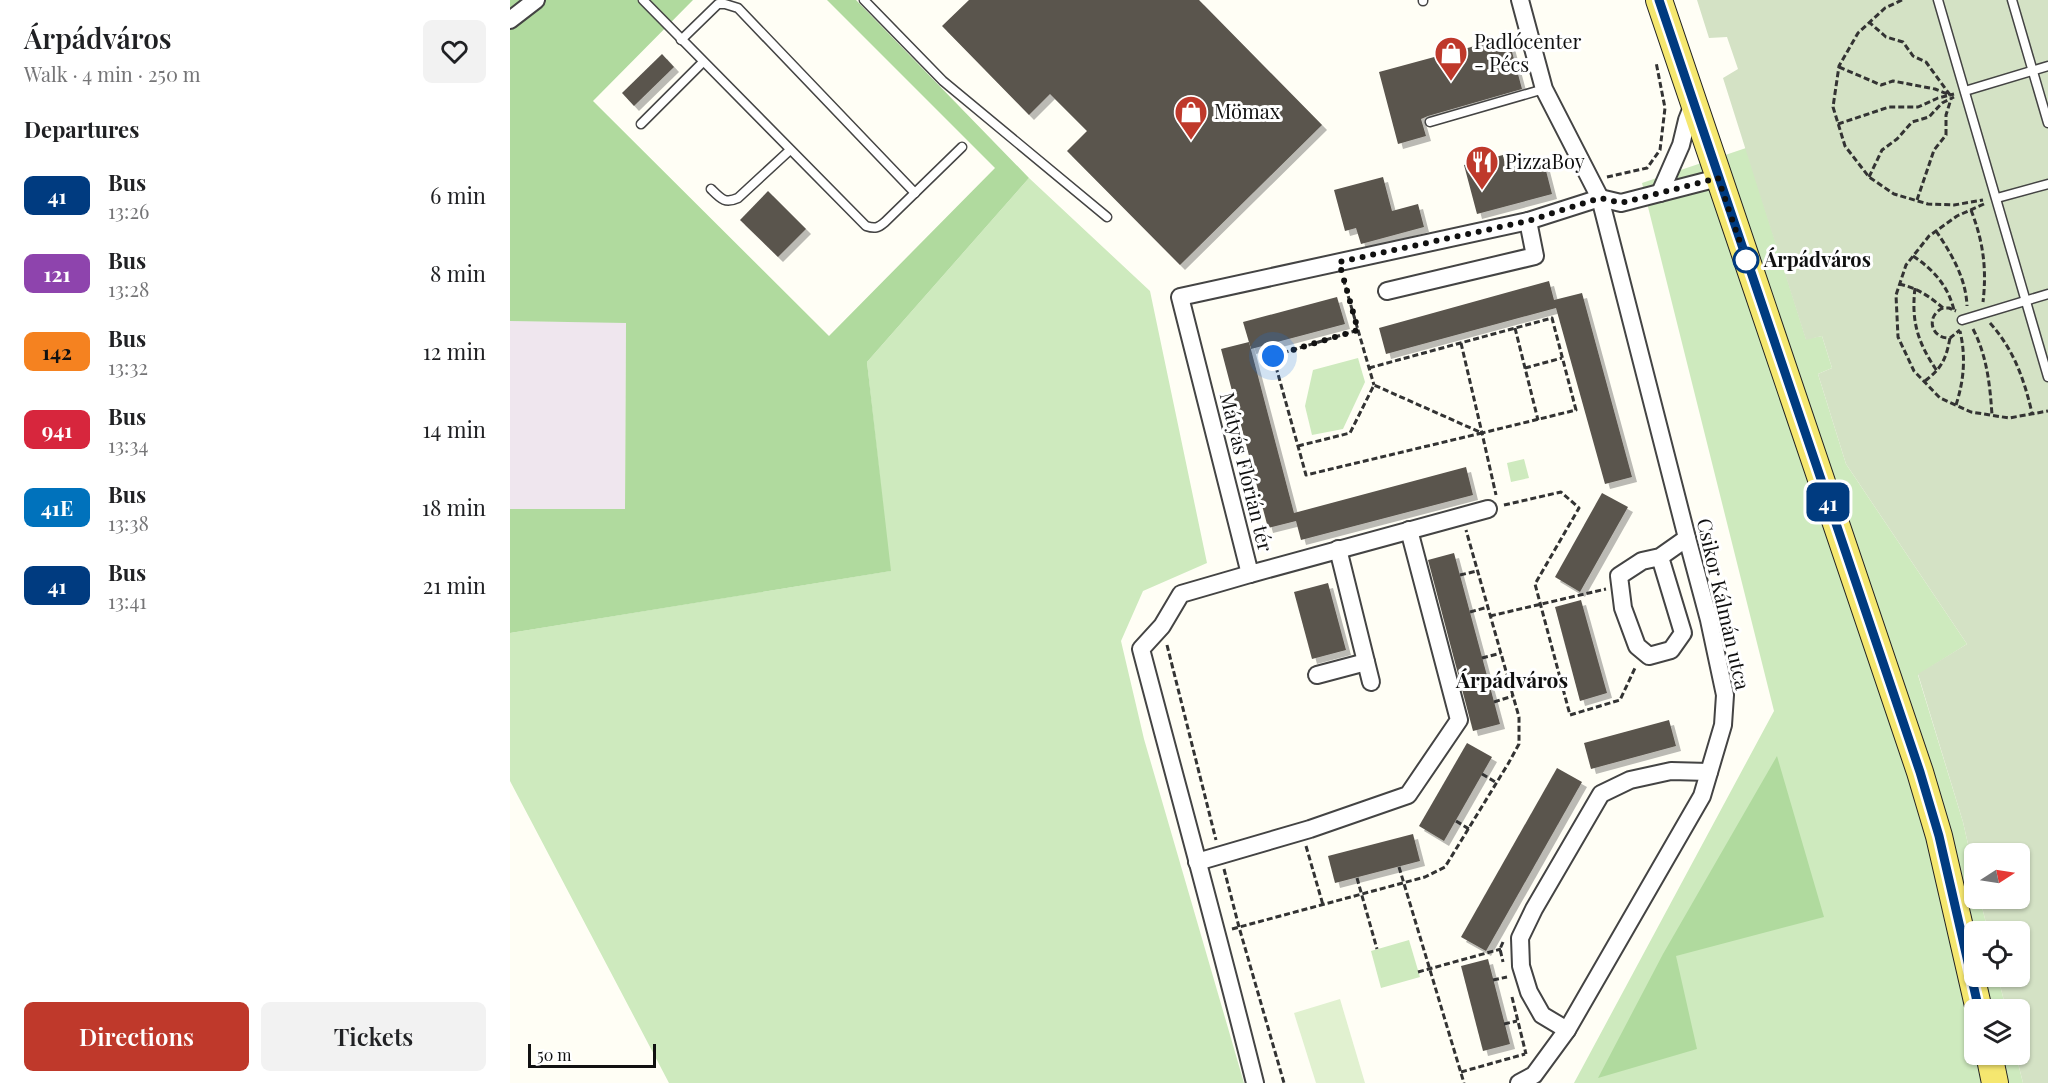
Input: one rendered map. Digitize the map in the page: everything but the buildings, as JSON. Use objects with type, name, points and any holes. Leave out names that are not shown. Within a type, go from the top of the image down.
[{"type":"main road","points":[[1659,0],[1920,772],[1939,836],[1976,999]]},
{"type":"main road","points":[[1991,1065],[1995,1083]]},
{"type":"street","points":[[510,20],[536,0]]},
{"type":"street","name":"Csikor Kálmán utca","points":[[1519,1083],[1534,1075],[1556,1046],[1702,796],[1723,725],[1725,695],[1709,620],[1600,198],[1544,89],[1520,0]]},
{"type":"street","points":[[1660,193],[1681,146],[1694,102]]},
{"type":"street","points":[[1339,262],[1528,221],[1600,198],[1621,203],[1718,178]]},
{"type":"street","points":[[1387,291],[1536,256],[1528,221]]},
{"type":"street","name":"Mátyás Flórián tér","points":[[1339,262],[1180,297],[1250,574],[1494,508]]},
{"type":"street","points":[[1197,862],[1302,831],[1408,795],[1459,720],[1409,530]]},
{"type":"street","points":[[1660,557],[1683,633],[1671,650],[1649,656],[1637,646],[1623,608],[1619,576],[1642,561],[1660,557],[1687,538]]},
{"type":"street","points":[[1338,549],[1371,682]]},
{"type":"street","points":[[1250,574],[1181,594],[1162,626],[1141,649],[1255,1083]]},
{"type":"street","points":[[1317,675],[1366,662]]},
{"type":"street","points":[[1566,1030],[1542,1015],[1529,992],[1521,966],[1520,938],[1534,909],[1601,794],[1630,780],[1671,771],[1709,772]]},
{"type":"lane","points":[[643,0],[866,226],[879,227],[962,147]]},
{"type":"lane","points":[[864,0],[943,81],[1107,217]]},
{"type":"lane","points":[[1938,0],[2048,377]]},
{"type":"lane","points":[[2012,0],[2048,123]]},
{"type":"lane","points":[[681,40],[717,4],[738,8],[915,193]]},
{"type":"lane","points":[[641,124],[703,62]]},
{"type":"lane","points":[[1965,92],[2048,66]]},
{"type":"lane","points":[[1430,122],[1544,89]]},
{"type":"lane","points":[[711,189],[727,202],[738,198],[790,150]]},
{"type":"lane","points":[[1996,198],[2048,184]]},
{"type":"lane","points":[[1962,320],[2048,294]]},
{"type":"path","points":[[1902,0],[1885,8],[1858,33],[1839,66],[1833,107],[1845,146],[1869,177],[1894,194],[1928,204],[1954,205],[1996,198]]},
{"type":"path","points":[[1869,22],[1886,37],[1903,42],[1913,56],[1926,62],[1950,97],[1946,115],[1946,135],[1934,150],[1917,201]]},
{"type":"path","points":[[1592,180],[1647,168],[1660,150],[1665,108],[1656,61]]},
{"type":"path","points":[[1839,66],[1881,85],[1893,81],[1935,89],[1950,97]]},
{"type":"path","points":[[1838,124],[1889,107],[1918,107],[1938,98],[1965,92]]},
{"type":"path","points":[[1869,177],[1882,150],[1897,139],[1912,122],[1929,117],[1950,97]]},
{"type":"path","points":[[1996,198],[1957,216],[1929,236],[1906,265],[1896,295],[1898,336],[1914,371],[1940,398],[1971,412],[2010,418],[2048,411]]},
{"type":"path","points":[[1913,256],[1928,266],[1939,278],[1950,294],[1955,310],[1962,320],[1960,331],[1964,348],[1964,368],[1962,386],[1956,405]]},
{"type":"path","points":[[1298,446],[1350,433],[1374,385],[1339,262]]},
{"type":"path","points":[[1899,284],[1915,288],[1930,296],[1943,308],[1955,310]]},
{"type":"path","points":[[1915,288],[1913,308],[1916,331],[1924,352],[1937,371]]},
{"type":"path","points":[[1943,308],[1934,315],[1932,327],[1939,336],[1950,338],[1960,331]]},
{"type":"path","points":[[1358,330],[1273,356],[1306,475],[1576,410],[1552,318],[1369,368]]},
{"type":"path","points":[[1515,328],[1538,420]]},
{"type":"path","points":[[1924,381],[1937,371],[1947,356],[1950,338]]},
{"type":"path","points":[[1461,343],[1482,433],[1494,508],[1561,492],[1579,508],[1535,584],[1570,715],[1620,700],[1643,651]]},
{"type":"path","points":[[1525,368],[1562,357]]},
{"type":"path","points":[[1374,385],[1482,433]]},
{"type":"path","points":[[1465,529],[1474,526]]},
{"type":"path","points":[[1460,575],[1478,571]]},
{"type":"path","points":[[1490,616],[1620,585]]},
{"type":"path","points":[[1470,612],[1488,607]]},
{"type":"path","points":[[1482,658],[1501,653]]},
{"type":"path","points":[[1494,702],[1513,696]]},
{"type":"path","points":[[1482,774],[1497,783]]},
{"type":"path","points":[[1455,821],[1469,829]]},
{"type":"path","points":[[1302,831],[1323,905]]},
{"type":"path","points":[[1399,867],[1464,1083]]},
{"type":"path","points":[[1357,878],[1377,949]]},
{"type":"path","points":[[1418,972],[1520,944]]},
{"type":"path","points":[[1493,980],[1507,977]]},
{"type":"path","points":[[1504,1024],[1517,1021]]},
{"type":"path","points":[[1461,1072],[1556,1046]]},
{"type":"shaded area","points":[[510,321],[626,322],[625,510],[510,509]]},
{"type":"green space","points":[[510,0],[693,0],[593,101],[829,336],[995,168],[827,0],[856,0],[1029,178],[867,362],[891,571],[510,633],[510,509],[625,509],[626,323],[510,321]]},
{"type":"green space","points":[[1697,0],[2048,0],[2048,1083],[2023,1083],[2018,1065],[2030,1065],[2030,999],[2004,999],[2000,987],[2030,987],[2030,921],[1986,921],[1982,909],[2030,909],[2030,843],[1968,843],[1918,674],[1967,644],[1846,464],[1818,374],[1832,368],[1822,336],[1806,340],[1723,78],[1738,69],[1727,37],[1709,38]]},
{"type":"green space","points":[[1746,148],[1806,339],[1822,336],[1832,368],[1818,374],[1846,464],[1967,644],[1918,675],[1968,843],[1964,843],[1964,909],[1982,909],[1986,921],[1964,921],[1964,987],[2000,987],[2004,999],[1964,999],[1964,1065],[2018,1065],[2023,1083],[1574,1083],[1774,711],[1642,183]]},
{"type":"green space","points":[[1029,178],[1150,291],[1207,563],[1143,591],[1121,641],[1144,739],[1244,1083],[669,1083],[510,781],[510,633],[890,571],[867,362]]},
{"type":"green space","points":[[1358,358],[1365,382],[1343,429],[1312,435],[1305,406],[1313,370]]},
{"type":"green space","points":[[1524,459],[1529,478],[1511,482],[1507,463]]},
{"type":"green space","points":[[1777,756],[1824,917],[1676,956],[1697,1049],[1598,1078],[1663,954]]},
{"type":"green space","points":[[1409,940],[1420,977],[1381,988],[1371,951]]},
{"type":"green space","points":[[1340,999],[1365,1083],[1316,1083],[1294,1013]]},
{"type":"bus line","name":"41","points":[[1659,0],[1920,772],[1939,836],[1976,999]]},
{"type":"place","name":"Padlócenter - Pécs","points":[[1451,82]]},
{"type":"place","name":"Mömax","points":[[1191,141]]},
{"type":"place","name":"PizzaBoy","points":[[1482,191]]},
{"type":"place","name":"Árpádváros","points":[[1746,260]]},
{"type":"district","name":"Árpádváros","points":[[1512,681]]},
{"type":"route","points":[[1273,356],[1358,330],[1339,262],[1528,221],[1600,198],[1621,203],[1718,178],[1746,260]]}]
